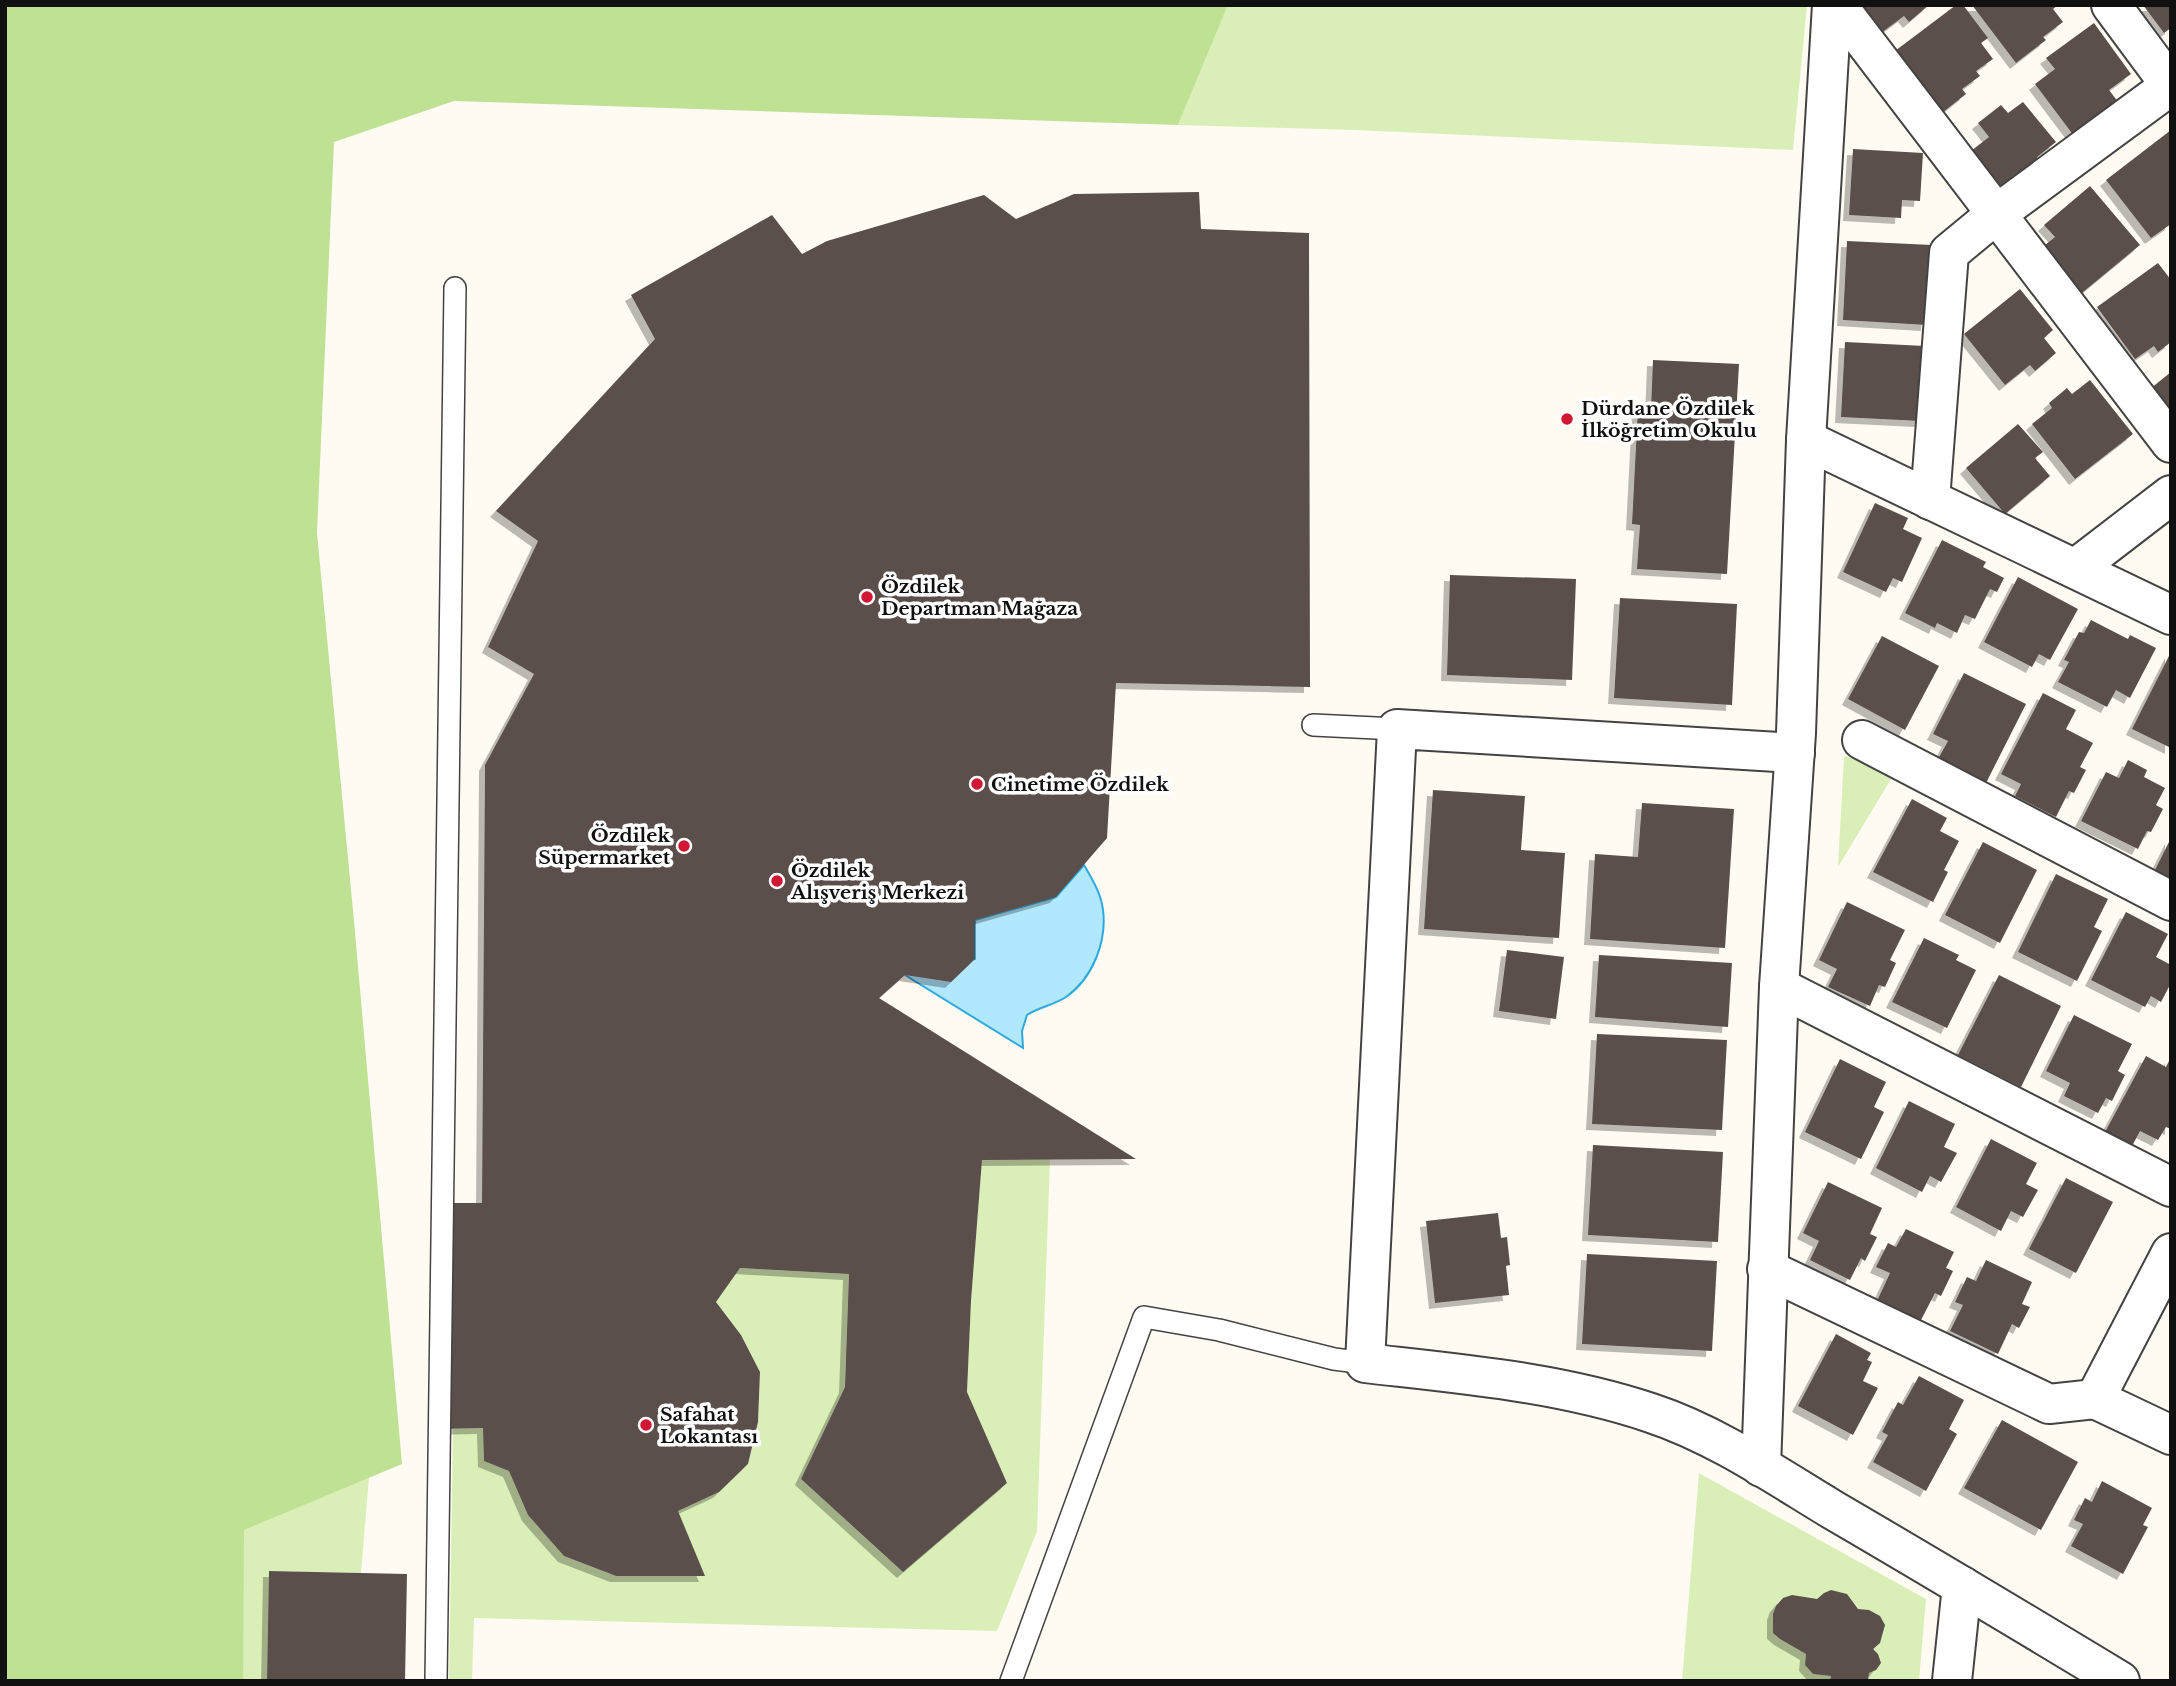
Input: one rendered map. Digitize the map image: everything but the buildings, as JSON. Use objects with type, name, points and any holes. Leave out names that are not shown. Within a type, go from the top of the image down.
[{"type":"street","points":[[1834,5],[2171,443]]},
{"type":"street","points":[[1761,1467],[1779,987],[1795,753],[1806,440],[1834,5]]},
{"type":"street","points":[[1930,500],[1949,253],[1995,215],[2170,86],[2111,5]]},
{"type":"street","points":[[1806,440],[2171,615]]},
{"type":"street","points":[[2076,568],[2171,495]]},
{"type":"street","points":[[1795,753],[1397,729],[1364,1363],[1475,1375],[1573,1392],[1654,1414],[1692,1430],[1761,1467],[2120,1681]]},
{"type":"street","points":[[1862,740],[2171,901]]},
{"type":"street","points":[[1779,987],[2171,1188]]},
{"type":"street","points":[[2095,1399],[2171,1253]]},
{"type":"street","points":[[1767,1269],[2049,1404],[2095,1399],[2171,1436]]},
{"type":"street","points":[[1952,1681],[1962,1586]]},
{"type":"lane","points":[[436,1681],[455,288]]},
{"type":"lane","points":[[1313,726],[1397,729]]},
{"type":"lane","points":[[1011,1681],[1144,1317],[1219,1331],[1334,1359],[1364,1363]]},
{"type":"green space","points":[[5,5],[1228,5],[1178,125],[454,101],[334,142],[317,533],[402,1464],[244,1530],[243,1681],[5,1681]]},
{"type":"green space","points":[[1228,5],[1807,5],[1793,150],[1355,130],[1178,125]]},
{"type":"green space","points":[[1844,756],[1897,769],[1838,867]]},
{"type":"green space","points":[[1050,1159],[1037,1531],[997,1631],[474,1618],[472,1681],[449,1681],[453,1429],[483,1428],[564,1556],[616,1576],[704,1576],[678,1511],[718,1492],[748,1464],[758,1422],[760,1372],[741,1335],[716,1302],[740,1268],[849,1274],[845,1387],[801,1479],[902,1571],[1007,1483],[967,1392],[982,1160]]},
{"type":"green space","points":[[1699,1473],[1926,1599],[1919,1681],[1682,1681]]},
{"type":"green space","points":[[369,1477],[361,1573],[270,1571],[267,1681],[243,1681],[243,1530]]},
{"type":"water","points":[[1084,865],[1102,904],[1103,934],[1096,958],[1076,989],[1061,1000],[1027,1015],[1022,1031],[1023,1048],[905,975],[975,959],[975,920],[1056,897]]},
{"type":"place","name":"Dürdane Özdilek İlköğretim Okulu","points":[[1567,419]]},
{"type":"place","name":"Özdilek Departman Mağaza","points":[[867,597]]},
{"type":"place","name":"Cinetime Özdilek","points":[[977,784]]},
{"type":"place","name":"Özdilek Süpermarket","points":[[684,846]]},
{"type":"place","name":"Özdilek Alışveriş Merkezi","points":[[777,881]]},
{"type":"place","name":"Safahat Lokantası","points":[[646,1425]]}]
